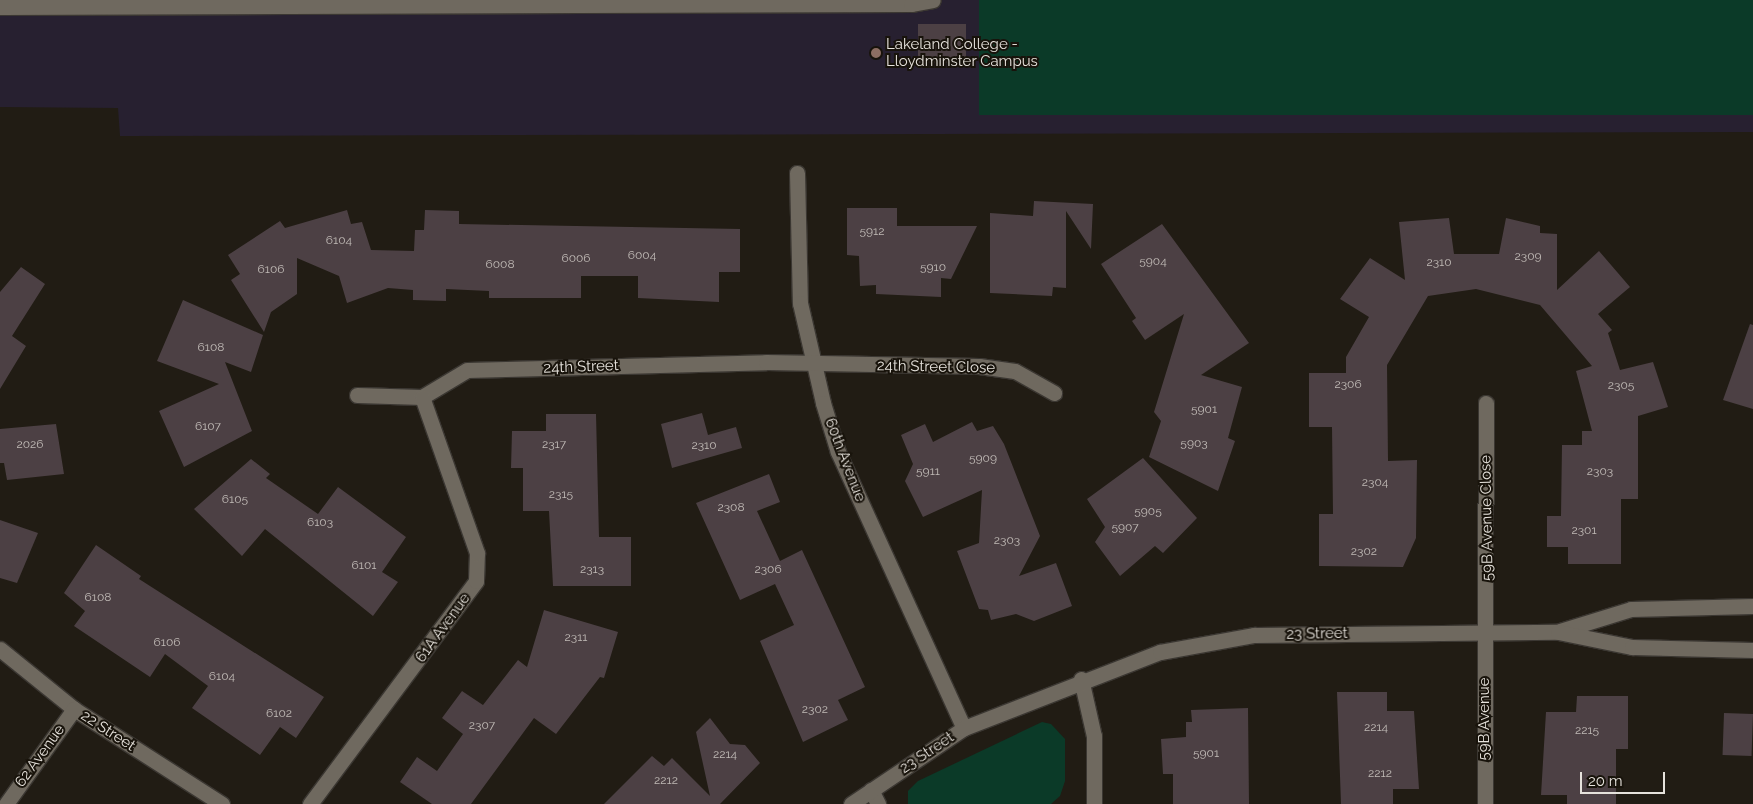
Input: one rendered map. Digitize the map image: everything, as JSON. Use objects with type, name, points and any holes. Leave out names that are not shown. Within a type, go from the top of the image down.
[{"type":"street","points":[[0,7],[896,4],[933,0]]},
{"type":"street","name":"60th Avenue","points":[[797,173],[800,303],[812,365],[838,452],[964,728]]},
{"type":"street","name":"24th Street","points":[[422,397],[467,370],[766,362],[812,365]]},
{"type":"street","name":"24th Street Close","points":[[812,365],[979,366],[1015,370],[1054,393]]},
{"type":"street","points":[[357,395],[422,397]]},
{"type":"street","name":"61A Avenue","points":[[310,804],[476,581],[477,553],[422,397]]},
{"type":"street","name":"59B Avenue Close","points":[[1486,402],[1486,633]]},
{"type":"street","name":"23 Street","points":[[1558,632],[1631,609],[1753,606]]},
{"type":"street","name":"23 Street","points":[[851,804],[964,728],[1081,679],[1160,652],[1254,635],[1558,632],[1632,647],[1753,650]]},
{"type":"street","name":"59B Avenue","points":[[1485,804],[1486,633]]},
{"type":"street","name":"22 Street","points":[[0,649],[74,709],[222,804]]},
{"type":"street","points":[[1081,679],[1094,736],[1094,804]]},
{"type":"street","name":"62 Avenue","points":[[6,804],[74,709]]},
{"type":"street","points":[[871,790],[878,804]]},
{"type":"shaded area","name":"Lakeland College - Lloydminster Campus","points":[[0,0],[1753,0],[1753,132],[120,136],[118,108],[0,107]]},
{"type":"green space","points":[[979,0],[1753,0],[1753,115],[979,115]]},
{"type":"green space","points":[[1042,722],[1051,724],[1065,739],[1065,781],[1060,796],[1051,804],[908,804],[908,791],[918,781]]},
{"type":"building","points":[[918,24],[966,24],[966,63],[918,63]]},
{"type":"building","points":[[1034,201],[1093,204],[1091,249],[1066,211],[1066,288],[1053,287],[1052,296],[990,293],[990,213],[1033,216]]},
{"type":"building","points":[[847,208],[897,208],[897,226],[977,226],[951,279],[941,278],[941,297],[876,294],[876,285],[860,286],[859,256],[847,255]]},
{"type":"building","points":[[347,210],[351,224],[362,222],[371,250],[414,251],[415,230],[424,230],[425,210],[459,211],[459,224],[740,229],[740,272],[719,272],[719,302],[638,298],[638,276],[581,276],[581,298],[489,298],[489,291],[446,289],[446,301],[413,300],[413,290],[388,288],[347,303],[339,276],[297,258],[297,294],[271,312],[264,332],[231,280],[240,274],[228,255],[280,221],[285,228]]},
{"type":"building","points":[[1449,218],[1454,254],[1499,254],[1506,218],[1540,226],[1540,233],[1557,234],[1557,290],[1599,251],[1630,287],[1598,314],[1612,330],[1608,333],[1620,370],[1653,362],[1668,407],[1638,416],[1638,499],[1621,499],[1621,564],[1568,564],[1568,547],[1547,547],[1547,516],[1561,516],[1562,445],[1582,445],[1582,431],[1592,431],[1576,371],[1592,366],[1540,305],[1476,289],[1428,296],[1387,365],[1388,461],[1417,460],[1416,538],[1403,567],[1319,566],[1319,514],[1333,514],[1332,427],[1309,427],[1309,373],[1346,373],[1346,357],[1369,317],[1340,299],[1370,258],[1405,280],[1399,222]]},
{"type":"building","points":[[1162,224],[1249,343],[1201,375],[1242,387],[1228,438],[1235,441],[1218,491],[1149,457],[1161,421],[1154,412],[1184,314],[1145,340],[1132,321],[1136,318],[1101,264]]},
{"type":"building","points":[[21,267],[45,284],[12,336],[26,346],[0,389],[0,292]]},
{"type":"building","points":[[183,300],[263,335],[251,372],[225,362],[252,431],[184,467],[159,411],[219,384],[157,361]]},
{"type":"building","points":[[1750,324],[1753,325],[1753,409],[1723,400]]},
{"type":"building","points":[[702,413],[708,435],[736,427],[742,448],[672,468],[661,424]]},
{"type":"building","points":[[546,414],[596,414],[599,537],[631,537],[631,586],[553,586],[549,511],[523,511],[523,468],[511,468],[512,431],[546,431]]},
{"type":"building","points":[[972,422],[977,431],[993,426],[1004,444],[1040,536],[1019,576],[1056,563],[1072,606],[1034,621],[1016,614],[991,620],[988,610],[979,609],[957,551],[979,543],[982,490],[923,517],[905,481],[913,464],[901,435],[925,424],[933,442]]},
{"type":"building","points":[[56,424],[64,474],[7,480],[4,463],[0,463],[0,429]]},
{"type":"building","points":[[1143,458],[1197,518],[1163,553],[1155,546],[1120,576],[1095,542],[1105,527],[1087,499]]},
{"type":"building","points":[[251,459],[270,474],[266,478],[318,514],[338,487],[406,537],[382,572],[398,582],[373,616],[265,529],[242,556],[194,509]]},
{"type":"building","points":[[769,474],[780,502],[757,511],[780,561],[802,550],[865,687],[838,700],[848,720],[803,742],[760,641],[794,625],[775,584],[740,600],[696,503]]},
{"type":"building","points":[[0,520],[38,533],[17,583],[0,578]]},
{"type":"building","points":[[96,545],[141,576],[139,579],[324,697],[296,738],[280,727],[260,755],[192,708],[208,686],[165,654],[150,677],[74,626],[85,611],[64,593]]},
{"type":"building","points":[[544,610],[618,632],[604,678],[600,677],[556,734],[534,718],[471,804],[432,804],[400,782],[417,757],[437,771],[463,734],[442,718],[462,691],[483,705],[518,660],[527,667]]},
{"type":"building","points":[[1337,692],[1387,692],[1387,711],[1414,711],[1419,789],[1393,789],[1393,804],[1341,804]]},
{"type":"building","points":[[1577,696],[1628,696],[1628,749],[1616,749],[1616,804],[1567,804],[1567,795],[1541,795],[1546,712],[1576,712]]},
{"type":"building","points":[[1248,708],[1249,804],[1173,804],[1173,774],[1163,774],[1161,739],[1186,737],[1186,722],[1192,722],[1191,710]]},
{"type":"building","points":[[1724,713],[1753,714],[1752,756],[1723,755]]},
{"type":"building","points":[[710,718],[730,744],[745,745],[760,763],[720,804],[604,804],[652,756],[664,766],[672,758],[710,796],[696,732]]},
{"type":"place","name":"Lakeland College - Lloydminster Campus","points":[[876,53]]}]
